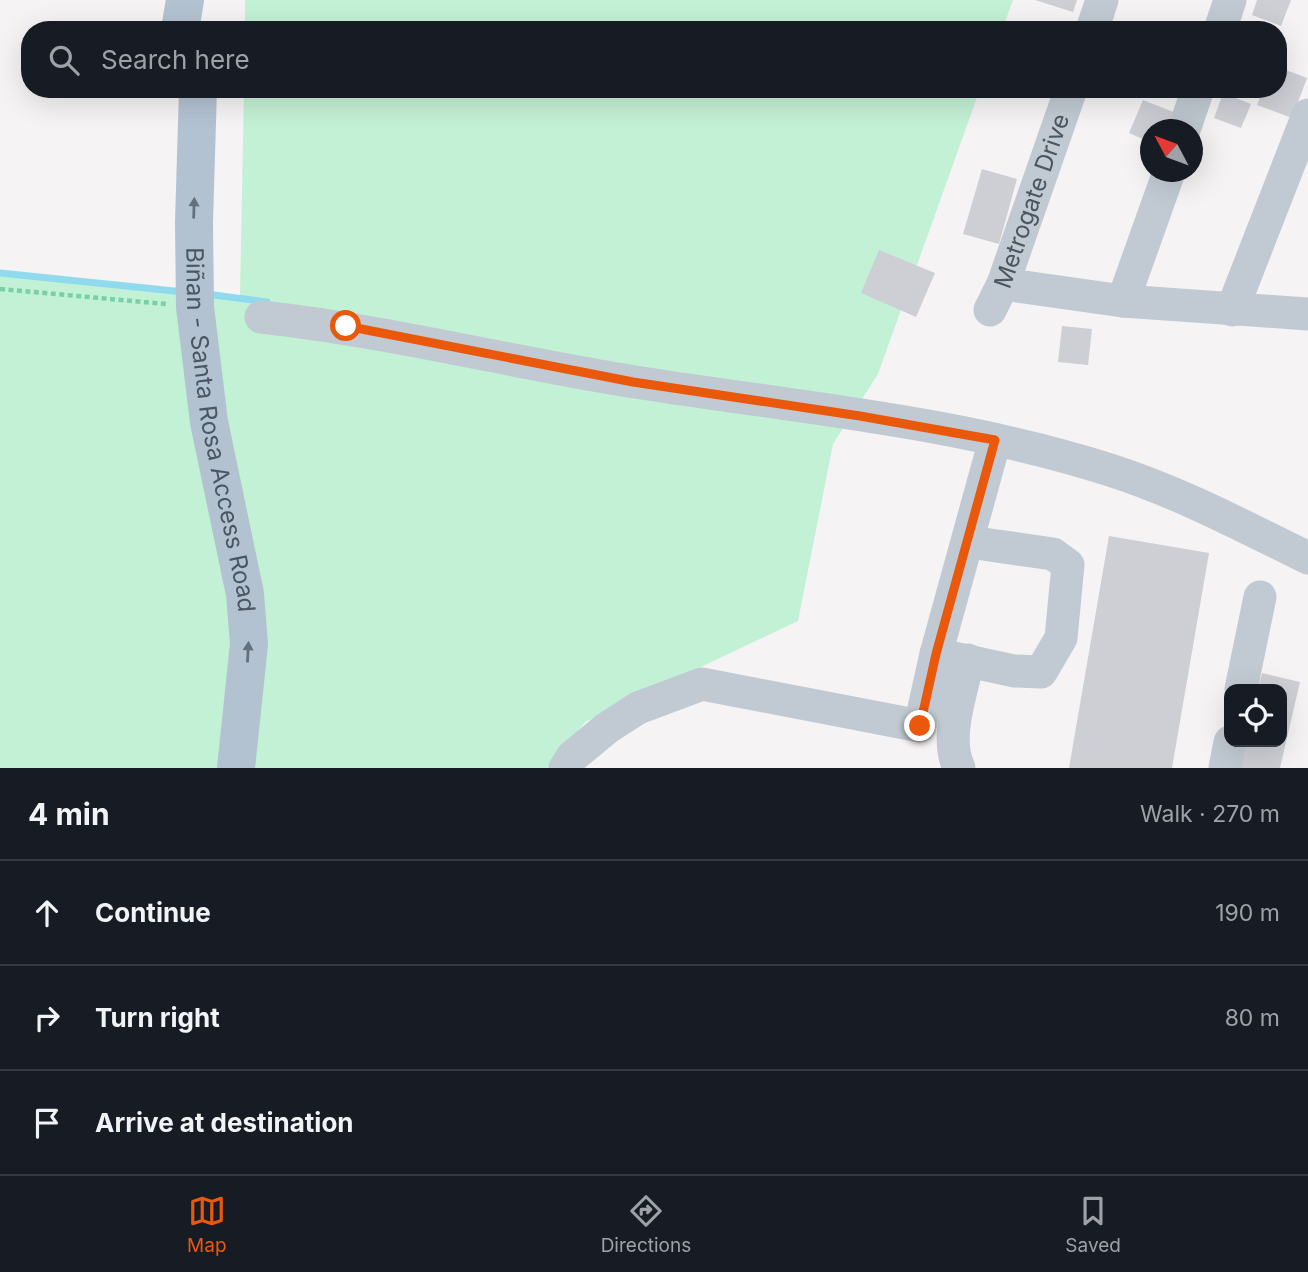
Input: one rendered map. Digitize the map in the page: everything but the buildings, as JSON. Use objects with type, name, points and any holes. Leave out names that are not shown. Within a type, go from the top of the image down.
[{"type":"main road","points":[[182,21],[185,0]]},
{"type":"main road","points":[[205,21],[208,0]]},
{"type":"main road","name":"Biñan - Santa Rosa Access Road","points":[[173,98],[169,212],[183,306],[236,545],[248,632],[242,735],[236,768]]},
{"type":"main road","name":"Biñan - Santa Rosa Access Road","points":[[198,98],[194,222],[175,349],[223,624],[222,700],[212,768]]},
{"type":"street","points":[[1095,21],[1102,0]]},
{"type":"street","points":[[1223,21],[1230,0]]},
{"type":"street","name":"Metrogate Drive","points":[[1068,98],[996,297],[1123,301]]},
{"type":"street","points":[[1188,119],[1195,98]]},
{"type":"street","points":[[1232,310],[1308,115]]},
{"type":"street","points":[[1165,182],[1123,301],[1308,314]]},
{"type":"street","points":[[261,317],[346,326],[633,382],[860,416],[995,440],[1112,470],[1207,508],[1308,558]]},
{"type":"street","points":[[565,768],[572,757],[607,728],[638,708],[702,684],[920,726],[936,654],[995,440]]},
{"type":"street","points":[[936,654],[1014,671],[1041,672],[1061,638],[1068,565],[1053,554],[968,542]]},
{"type":"street","points":[[1242,684],[1260,597]]},
{"type":"street","points":[[959,768],[954,757],[952,740],[968,660]]},
{"type":"street","points":[[1225,768],[1229,747]]},
{"type":"path","points":[[0,289],[183,306]]},
{"type":"green space","points":[[245,0],[1013,0],[1005,21],[245,21]]},
{"type":"green space","points":[[244,98],[977,98],[878,374],[833,444],[798,621],[585,722],[549,768],[0,768],[0,273],[240,297]]},
{"type":"waterway","points":[[0,273],[184,292]]},
{"type":"waterway","points":[[206,294],[267,302]]},
{"type":"route","points":[[346,326],[633,382],[860,416],[995,440],[936,654],[920,726]]}]
